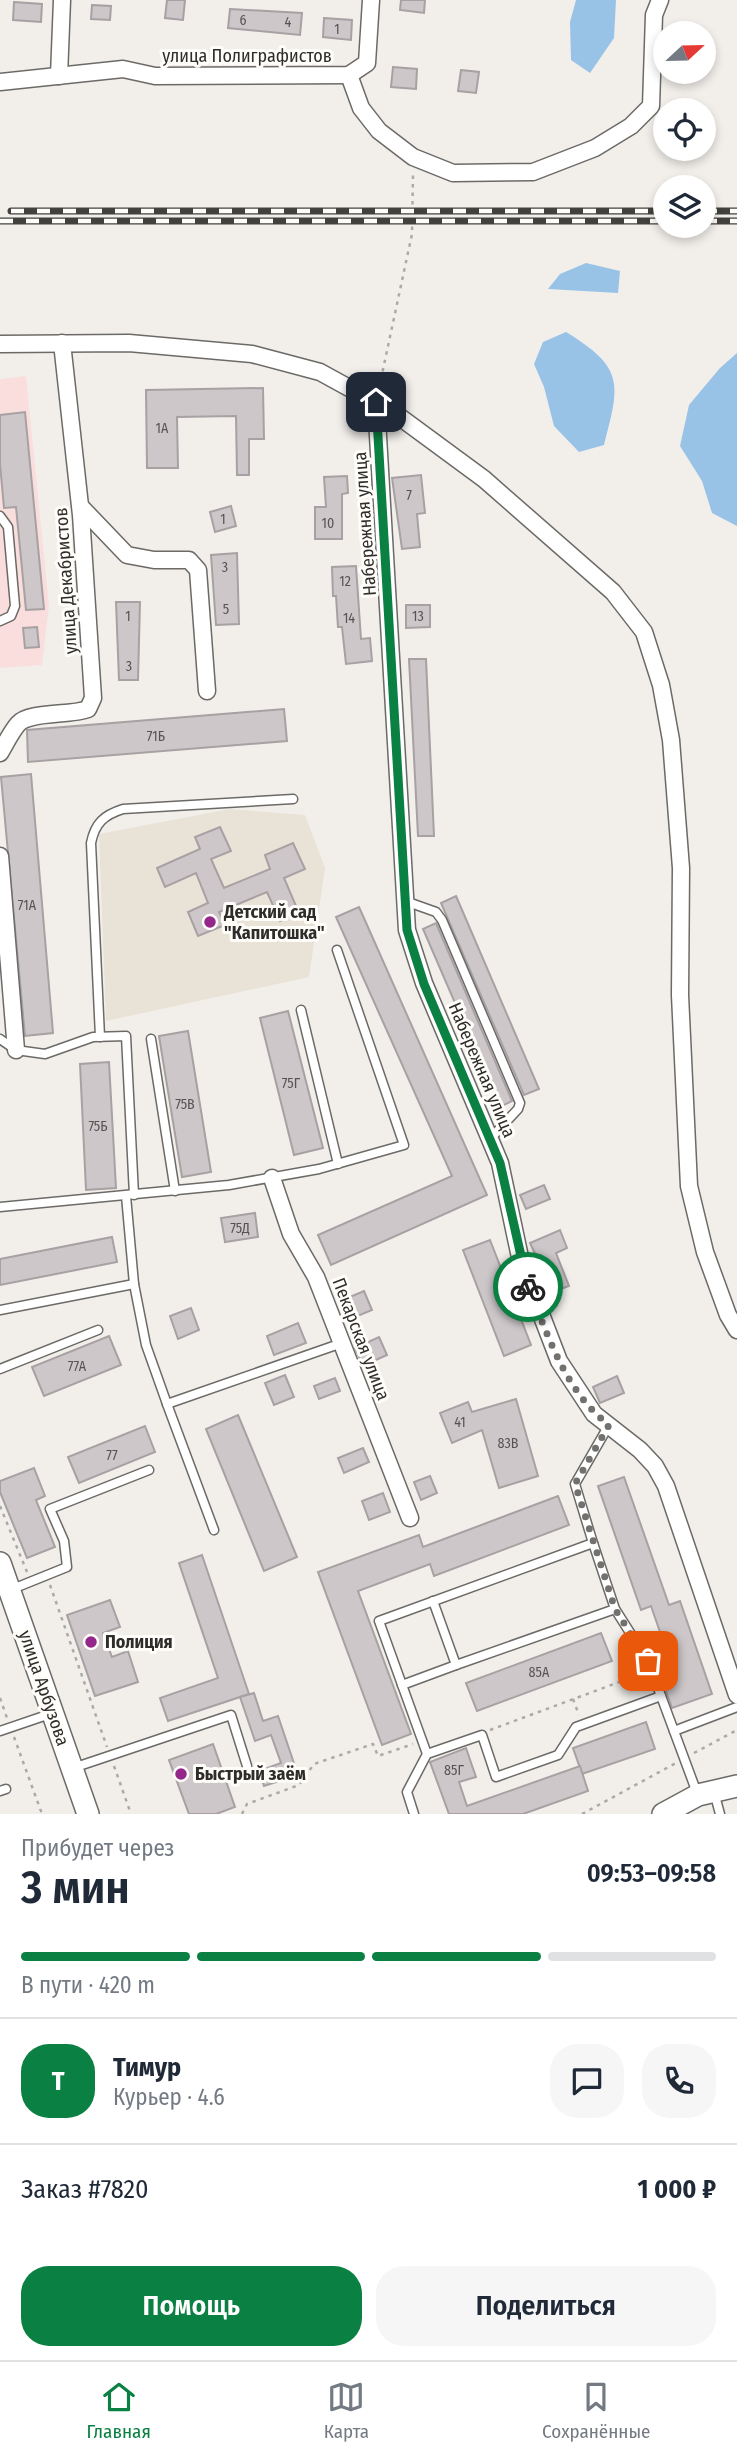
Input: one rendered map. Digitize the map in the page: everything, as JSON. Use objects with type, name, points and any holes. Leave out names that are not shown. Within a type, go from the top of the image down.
[{"type":"street","points":[[59,76],[62,0]]},
{"type":"street","name":"улица Полиграфистов","points":[[0,82],[123,69],[155,76],[349,75],[367,63],[371,0]]},
{"type":"street","points":[[349,75],[361,108],[379,131],[413,157],[453,173],[533,172],[595,148],[631,126],[651,106],[654,15],[660,0]]},
{"type":"street","name":"улица Декабристов","points":[[0,752],[19,722],[26,718],[78,713],[88,709],[93,698],[81,507],[62,343]]},
{"type":"street","points":[[0,344],[129,343],[252,354],[320,372],[376,402],[484,479],[576,556],[613,592],[644,632],[661,685],[671,740],[681,868],[680,995],[689,1186],[705,1252],[728,1315],[737,1330]]},
{"type":"street","name":"Набережная улица","points":[[376,402],[407,930],[424,984],[491,1138],[507,1191],[524,1275],[559,1362],[575,1390],[594,1414],[640,1450],[655,1466],[666,1486],[737,1695]]},
{"type":"street","points":[[81,507],[127,555],[155,560],[189,560],[198,570],[207,691]]},
{"type":"street","points":[[0,856],[16,1049]]},
{"type":"street","name":"Пекарская улица","points":[[272,1178],[291,1234],[316,1277],[410,1518]]},
{"type":"street","name":"улица Арбузова","points":[[0,1563],[88,1814]]},
{"type":"street","points":[[663,1814],[706,1794],[737,1786]]},
{"type":"lane","points":[[0,516],[8,527],[15,606],[11,616],[0,621]]},
{"type":"lane","points":[[100,1037],[91,843],[97,824],[103,817],[123,809],[293,799]]},
{"type":"lane","points":[[404,901],[436,912],[442,920],[520,1103],[518,1109],[491,1138]]},
{"type":"lane","points":[[0,1207],[175,1191],[272,1178],[338,1164],[404,1145],[337,950]]},
{"type":"lane","points":[[300,1010],[338,1164]]},
{"type":"lane","points":[[0,1039],[16,1049],[45,1054],[100,1037],[126,1036],[134,1284],[146,1345],[214,1531]]},
{"type":"lane","points":[[151,1039],[175,1191]]},
{"type":"lane","points":[[0,1310],[134,1284]]},
{"type":"lane","points":[[0,1369],[99,1330]]},
{"type":"lane","points":[[167,1404],[342,1343]]},
{"type":"lane","points":[[609,1425],[575,1484],[615,1609],[652,1670],[684,1759],[720,1814]]},
{"type":"lane","points":[[10,1590],[67,1567],[64,1541],[50,1509],[149,1470]]},
{"type":"lane","points":[[427,1754],[379,1621],[593,1543]]},
{"type":"lane","points":[[433,1601],[456,1665]]},
{"type":"lane","points":[[402,1685],[615,1609]]},
{"type":"lane","points":[[414,1814],[407,1792],[427,1754],[481,1735],[496,1777],[558,1755],[576,1727],[661,1696]]},
{"type":"lane","points":[[674,1731],[737,1707]]},
{"type":"lane","points":[[0,1731],[53,1713]]},
{"type":"lane","points":[[72,1769],[232,1715],[247,1766]]},
{"type":"path","points":[[376,402],[412,234],[413,157]]},
{"type":"path","points":[[0,1506],[31,1582]]},
{"type":"path","points":[[46,1575],[131,1814]]},
{"type":"path","points":[[481,1735],[494,1727],[652,1670]]},
{"type":"path","points":[[0,1698],[42,1814]]},
{"type":"path","points":[[573,1699],[582,1725]]},
{"type":"path","points":[[582,1814],[737,1730]]},
{"type":"path","points":[[242,1814],[247,1804],[299,1786],[314,1764],[373,1744],[378,1756],[422,1740]]},
{"type":"shaded area","points":[[26,376],[49,606],[42,665],[0,668],[0,379]]},
{"type":"shaded area","name":"Детский сад \"Капитошка\"","points":[[230,809],[305,815],[325,868],[309,977],[106,1021],[99,834]]},
{"type":"water","points":[[576,0],[616,0],[614,38],[590,73],[571,60],[570,22]]},
{"type":"water","points":[[586,263],[620,271],[618,293],[548,289],[560,274]]},
{"type":"water","points":[[566,332],[599,356],[608,367],[615,392],[604,445],[579,452],[554,426],[544,387],[534,364],[543,342]]},
{"type":"water","points":[[737,353],[737,526],[712,513],[702,481],[680,446],[689,405],[720,368]]},
{"type":"building","points":[[167,0],[185,0],[183,20],[165,18]]},
{"type":"building","points":[[401,0],[425,0],[424,13],[400,10]]},
{"type":"building","points":[[14,2],[42,4],[41,22],[13,20]]},
{"type":"building","points":[[92,5],[111,6],[110,20],[91,19]]},
{"type":"building","points":[[230,9],[302,13],[300,35],[228,28]]},
{"type":"building","points":[[324,18],[352,20],[351,40],[323,37]]},
{"type":"building","points":[[393,67],[417,69],[416,89],[391,87]]},
{"type":"building","points":[[461,70],[479,72],[476,93],[458,91]]},
{"type":"building","points":[[263,388],[264,439],[249,439],[249,475],[237,475],[236,416],[177,417],[178,468],[147,468],[146,390]]},
{"type":"building","points":[[25,412],[44,609],[26,610],[16,507],[4,508],[0,464],[0,415]]},
{"type":"building","points":[[421,475],[425,513],[417,514],[420,547],[402,549],[392,478]]},
{"type":"building","points":[[347,476],[348,493],[342,494],[342,539],[315,539],[315,507],[326,507],[324,477]]},
{"type":"building","points":[[231,506],[236,526],[215,532],[210,512]]},
{"type":"building","points":[[237,553],[239,624],[216,625],[211,555]]},
{"type":"building","points":[[356,566],[361,639],[370,638],[372,661],[346,664],[342,627],[338,627],[336,596],[333,596],[332,567]]},
{"type":"building","points":[[116,602],[140,602],[138,680],[119,680]]},
{"type":"building","points":[[406,605],[430,605],[430,627],[406,628]]},
{"type":"building","points":[[37,627],[39,647],[25,648],[23,628]]},
{"type":"building","points":[[409,659],[426,659],[434,836],[418,836]]},
{"type":"building","points":[[284,709],[287,741],[28,762],[27,730]]},
{"type":"building","points":[[31,774],[53,1033],[25,1036],[1,777]]},
{"type":"building","points":[[220,827],[231,851],[211,859],[224,888],[270,869],[265,855],[293,843],[305,869],[284,878],[299,913],[280,921],[267,892],[219,912],[225,925],[198,936],[188,912],[208,903],[196,873],[165,887],[157,868],[200,849],[195,837]]},
{"type":"building","points":[[456,896],[539,1089],[524,1095],[441,903]]},
{"type":"building","points":[[359,907],[487,1195],[331,1265],[318,1235],[452,1176],[336,917]]},
{"type":"building","points":[[436,923],[512,1101],[500,1107],[423,929]]},
{"type":"building","points":[[288,1011],[323,1148],[294,1155],[260,1018]]},
{"type":"building","points":[[188,1031],[211,1172],[182,1177],[159,1036]]},
{"type":"building","points":[[109,1062],[116,1188],[86,1190],[80,1064]]},
{"type":"building","points":[[544,1185],[550,1199],[526,1209],[520,1195]]},
{"type":"building","points":[[255,1213],[258,1237],[225,1242],[221,1218]]},
{"type":"building","points":[[560,1230],[567,1248],[556,1253],[569,1286],[553,1292],[530,1243]]},
{"type":"building","points":[[112,1237],[117,1262],[0,1285],[0,1259]]},
{"type":"building","points":[[490,1240],[531,1345],[504,1356],[463,1250]]},
{"type":"building","points":[[364,1291],[372,1310],[348,1320],[340,1301]]},
{"type":"building","points":[[191,1308],[199,1330],[178,1339],[170,1316]]},
{"type":"building","points":[[298,1323],[306,1343],[274,1355],[267,1336]]},
{"type":"building","points":[[109,1336],[121,1365],[44,1396],[32,1367]]},
{"type":"building","points":[[379,1337],[387,1355],[363,1366],[355,1348]]},
{"type":"building","points":[[285,1375],[294,1397],[274,1405],[265,1383]]},
{"type":"building","points":[[617,1376],[624,1393],[600,1403],[593,1387]]},
{"type":"building","points":[[335,1378],[340,1391],[319,1399],[314,1386]]},
{"type":"building","points":[[516,1399],[538,1476],[499,1488],[482,1430],[452,1443],[440,1413],[468,1402],[472,1412]]},
{"type":"building","points":[[238,1415],[297,1557],[264,1571],[206,1429]]},
{"type":"building","points":[[145,1426],[155,1452],[79,1483],[68,1457]]},
{"type":"building","points":[[363,1448],[369,1462],[344,1473],[338,1458]]},
{"type":"building","points":[[34,1468],[45,1496],[36,1500],[55,1547],[27,1558],[0,1492],[0,1481]]},
{"type":"building","points":[[430,1476],[437,1493],[421,1500],[414,1482]]},
{"type":"building","points":[[624,1477],[669,1605],[680,1601],[712,1694],[672,1708],[658,1668],[671,1664],[651,1606],[641,1610],[598,1486]]},
{"type":"building","points":[[383,1493],[390,1512],[369,1520],[362,1501]]},
{"type":"building","points":[[558,1496],[569,1525],[434,1576],[430,1564],[358,1591],[411,1734],[382,1745],[318,1572],[419,1535],[423,1547]]},
{"type":"building","points":[[202,1555],[249,1694],[168,1721],[160,1698],[218,1678],[179,1563]]},
{"type":"building","name":"Полиция","points":[[110,1600],[120,1627],[103,1633],[112,1657],[128,1651],[138,1682],[95,1696],[67,1615]]},
{"type":"building","points":[[601,1633],[612,1661],[477,1711],[466,1683]]},
{"type":"building","points":[[254,1693],[263,1721],[278,1716],[298,1775],[264,1786],[259,1771],[281,1763],[271,1735],[255,1741],[240,1697]]},
{"type":"building","points":[[646,1722],[655,1749],[582,1774],[573,1748]]},
{"type":"building","points":[[213,1744],[235,1807],[216,1814],[189,1814],[169,1760]]},
{"type":"building","points":[[466,1748],[476,1777],[459,1782],[467,1806],[580,1766],[588,1791],[523,1814],[449,1814],[430,1762]]},
{"type":"railway","points":[[11,211],[653,211]]},
{"type":"railway","points":[[716,211],[737,211]]},
{"type":"railway","points":[[0,221],[653,221]]},
{"type":"railway","points":[[716,221],[737,221]]},
{"type":"way so far","points":[[528,1287],[559,1362],[575,1390],[594,1414],[609,1425],[575,1484],[615,1609],[648,1661]]},
{"type":"place","name":"Детский сад \"Капитошка\"","points":[[210,922]]},
{"type":"place","name":"Полиция","points":[[91,1642]]},
{"type":"place","name":"Быстрый заём","points":[[181,1774]]},
{"type":"route","points":[[376,402],[407,930],[424,984],[500,1163],[528,1287]]}]
